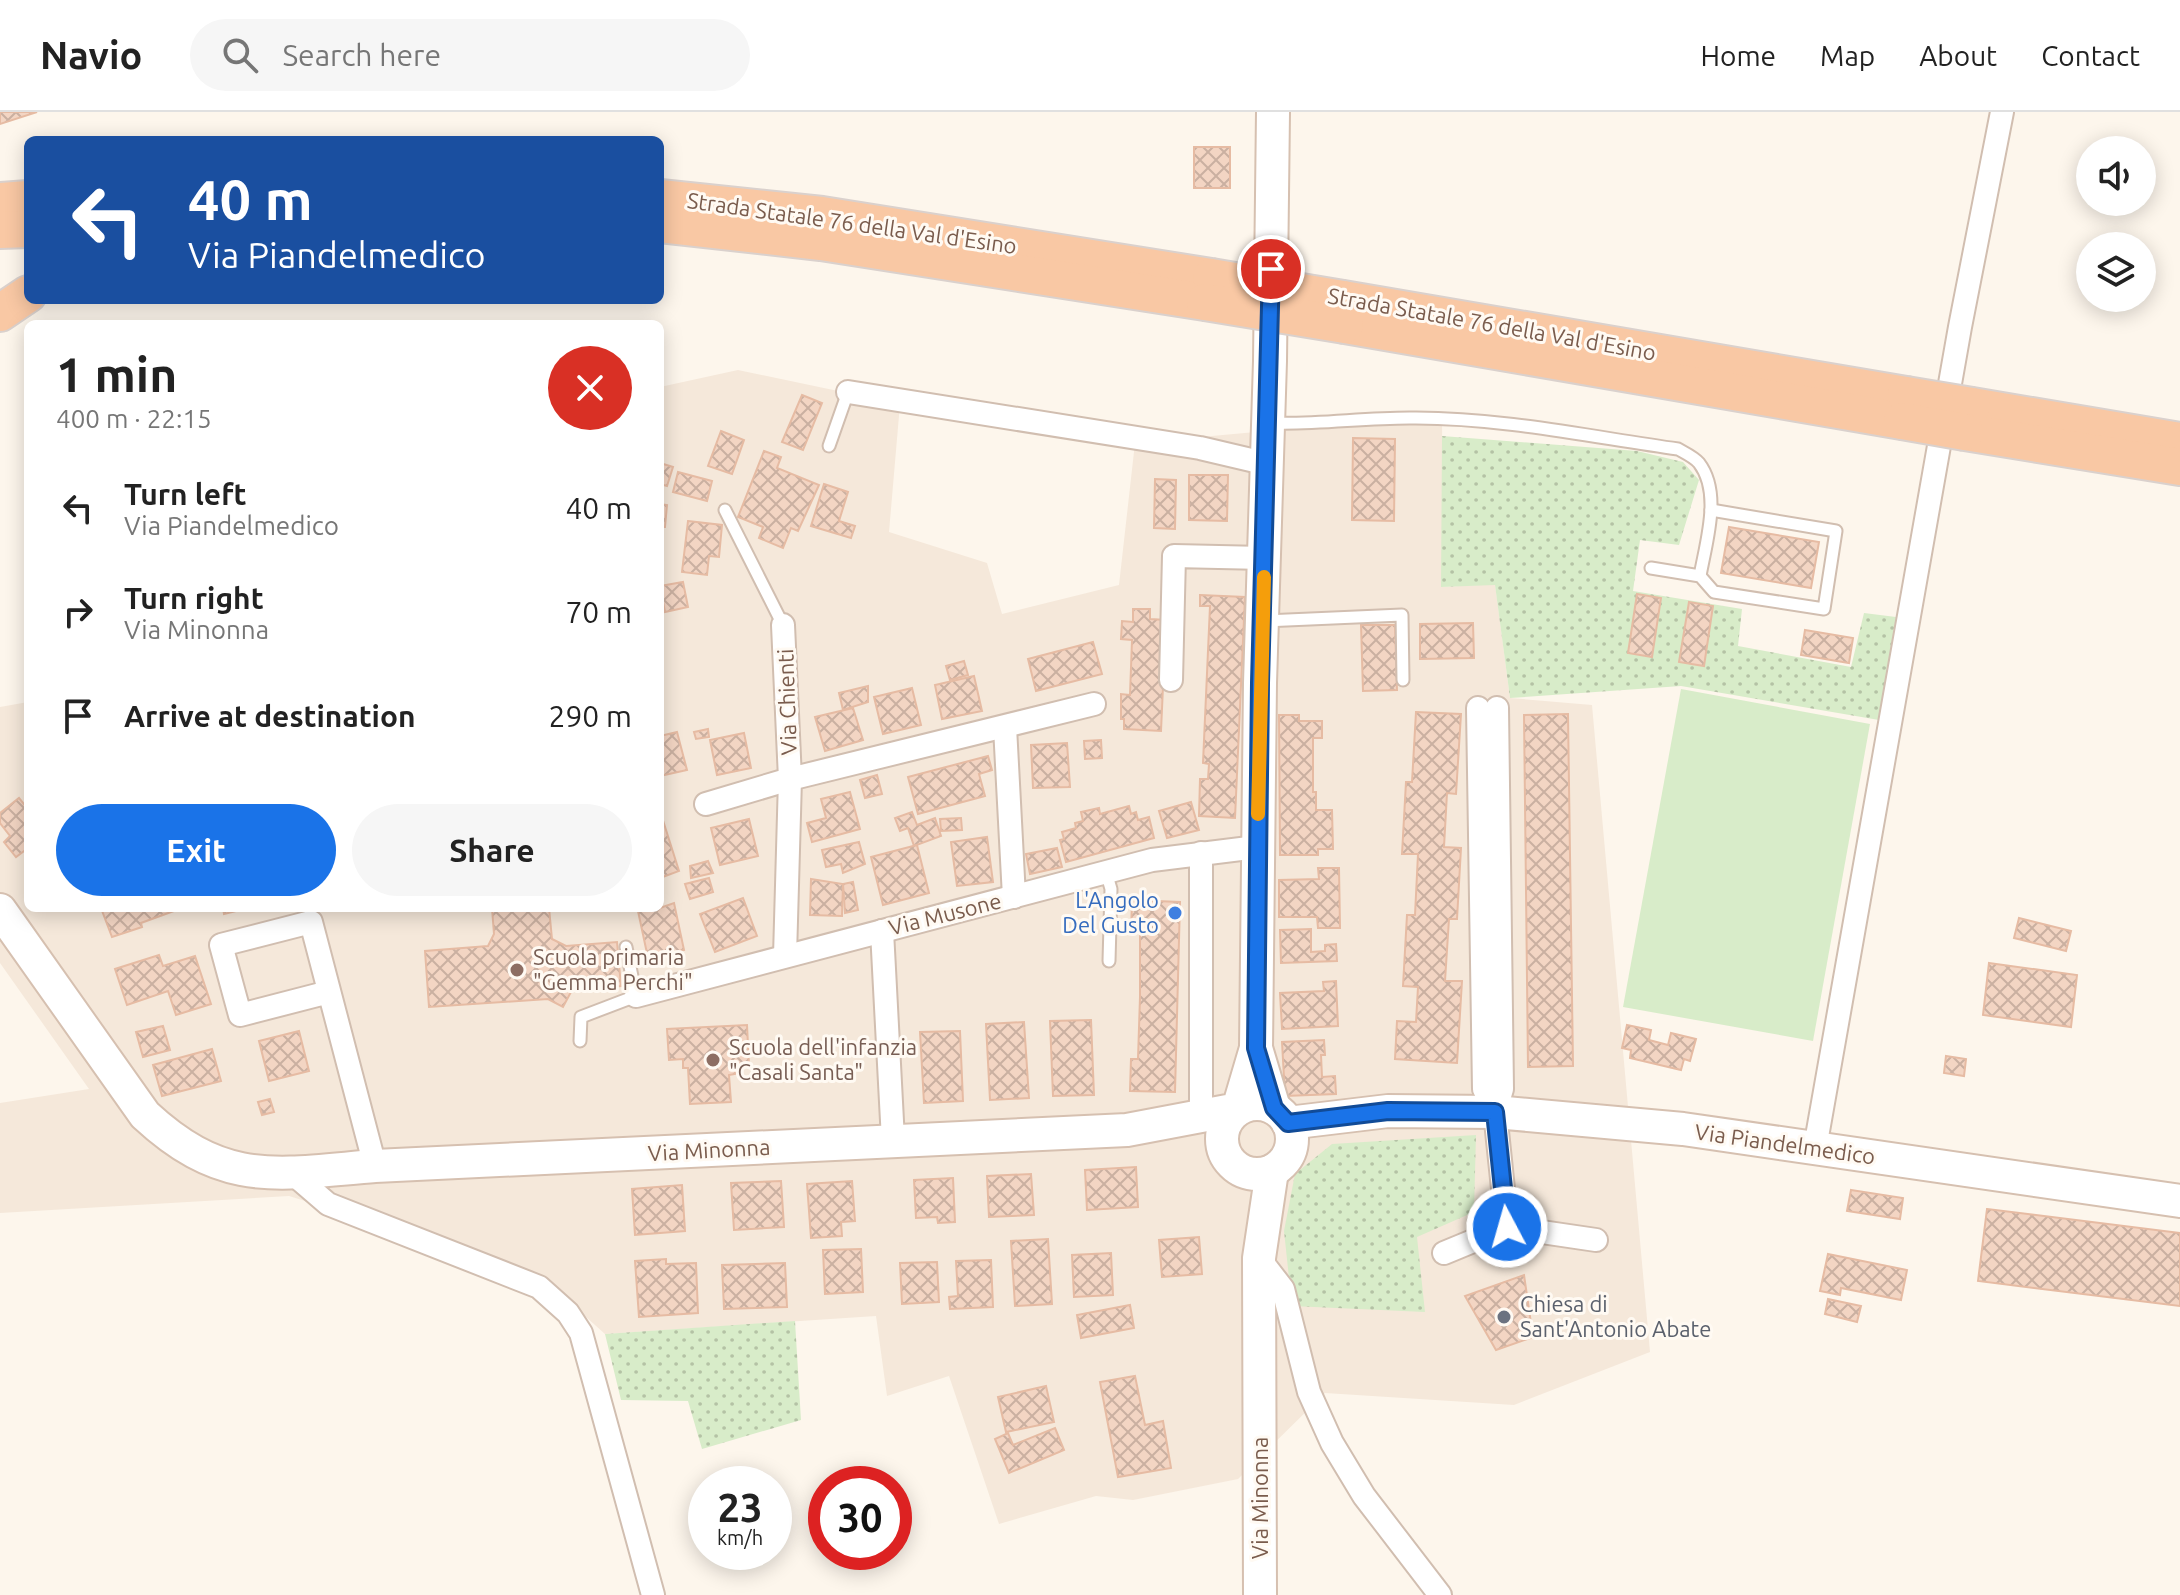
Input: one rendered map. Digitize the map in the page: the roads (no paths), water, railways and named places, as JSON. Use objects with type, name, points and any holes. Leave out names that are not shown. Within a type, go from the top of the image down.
[{"type":"highway","name":"Strada Statale 76 della Val d'Esino","points":[[664,198],[822,215],[1208,290],[1968,419],[2180,467]]},
{"type":"highway","points":[[0,201],[24,199]]},
{"type":"highway","name":"Strada Statale 76 della Val d'Esino","points":[[664,224],[1208,290]]},
{"type":"highway","points":[[0,230],[24,229]]},
{"type":"highway","points":[[0,313],[24,297]]},
{"type":"highway","name":"Strada Statale 76 della Val d'Esino","points":[[1968,419],[2180,441]]},
{"type":"main road","name":"Via Minonna","points":[[1260,1595],[1259,1258],[1281,1139],[1256,1048],[1257,847],[1269,423],[1273,112]]},
{"type":"main road","name":"Via Minonna","points":[[0,910],[145,1115],[172,1139],[206,1160],[241,1170],[292,1173],[375,1166],[1127,1130],[1255,1104],[1281,1139]]},
{"type":"main road","name":"Via Minonna","points":[[1256,1048],[1238,1109],[1225,1123],[1222,1132],[1223,1150],[1233,1164],[1259,1258]]},
{"type":"main road","name":"Via Piandelmedico","points":[[1281,1139],[1331,1130],[1388,1111],[1495,1112],[1683,1129],[2180,1201]]},
{"type":"main road","name":"Via Minonna","points":[[1127,1130],[1186,1137],[1233,1164],[1261,1174],[1281,1139]]},
{"type":"street","points":[[1815,1148],[1960,327],[2002,112]]},
{"type":"street","points":[[848,392],[1200,448],[1268,464]]},
{"type":"street","points":[[1171,680],[1174,556],[1264,558]]},
{"type":"street","name":"Via Chienti","points":[[783,625],[790,779],[785,956]]},
{"type":"street","points":[[706,804],[790,779],[1094,704]]},
{"type":"street","points":[[1487,708],[1502,1089],[1495,1112],[1507,1227]]},
{"type":"street","points":[[1005,727],[1014,897]]},
{"type":"street","name":"Via Musone","points":[[636,996],[1152,860],[1257,847]]},
{"type":"street","points":[[1201,853],[1201,1115]]},
{"type":"street","points":[[329,992],[240,1015],[221,945],[311,922],[375,1166]]},
{"type":"street","points":[[882,931],[893,1140]]},
{"type":"street","points":[[292,1173],[328,1204],[539,1287],[568,1313],[581,1333],[653,1595]]},
{"type":"street","points":[[1444,1253],[1507,1227],[1596,1240]]},
{"type":"street","points":[[1259,1258],[1283,1289],[1296,1351],[1309,1392],[1332,1443],[1364,1496],[1440,1595]]},
{"type":"lane","points":[[829,446],[848,392]]},
{"type":"lane","points":[[1269,423],[1431,419],[1477,422],[1678,449],[1698,461],[1709,481],[1711,510],[1700,576]]},
{"type":"lane","points":[[725,510],[783,625]]},
{"type":"lane","points":[[1651,568],[1700,576],[1714,592],[1824,609],[1836,531],[1711,510]]},
{"type":"lane","points":[[1262,621],[1402,615],[1403,680]]},
{"type":"lane","points":[[1106,872],[1111,889],[1109,961]]},
{"type":"lane","points":[[580,1041],[581,1017],[636,996],[626,947]]},
{"type":"place","name":"L'Angolo Del Gusto","points":[[1175,913]]},
{"type":"place","name":"Scuola primaria \"Gemma Perchi\"","points":[[517,970]]},
{"type":"place","name":"Scuola dell'infanzia \"Casali Santa\"","points":[[713,1060]]},
{"type":"place","name":"Chiesa di Sant'Antonio Abate","points":[[1504,1317]]}]
